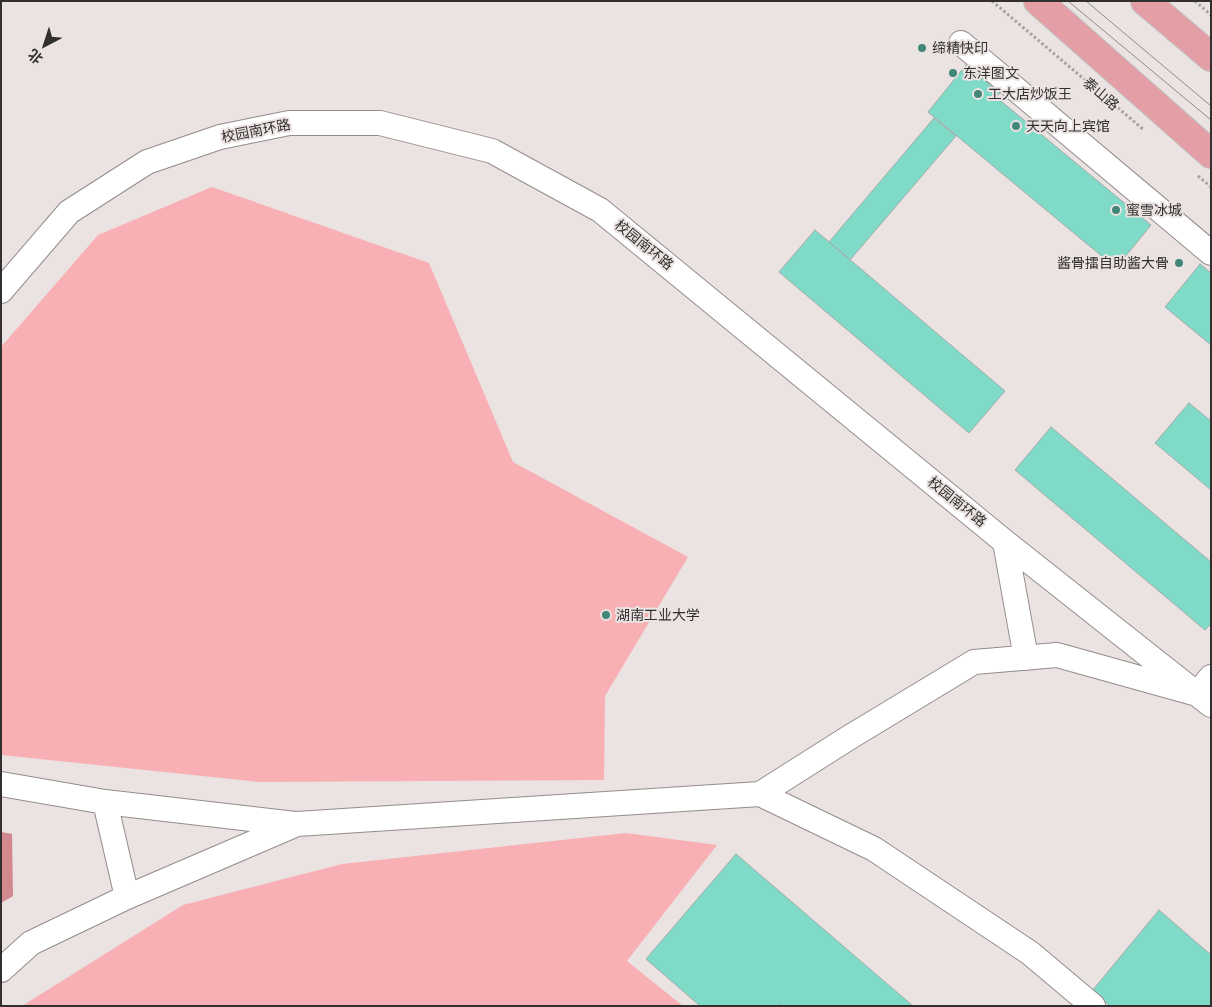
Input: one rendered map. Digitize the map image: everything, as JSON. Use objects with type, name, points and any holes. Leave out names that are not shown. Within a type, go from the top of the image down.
[{"type":"main road","name":"泰山路","points":[[1038,1],[1203,164]]},
{"type":"main road","points":[[1145,1],[1211,57]]},
{"type":"street","points":[[961,43],[1211,252]]},
{"type":"street","name":"校园南环路","points":[[1,291],[69,212],[147,162],[220,137],[289,123],[380,123],[492,151],[600,210],[1005,542],[1206,692]]},
{"type":"street","points":[[1005,542],[1026,658]]},
{"type":"street","points":[[1,784],[105,802],[296,824],[760,794],[974,662],[1057,655],[1206,692]]},
{"type":"street","points":[[760,794],[874,849],[1030,953],[1092,1006]]},
{"type":"street","points":[[105,802],[127,897]]},
{"type":"street","points":[[1,970],[31,943],[127,897],[296,824]]},
{"type":"path","name":"泰山路","points":[[992,1],[1150,136]]},
{"type":"path","points":[[1195,1],[1211,15]]},
{"type":"path","points":[[1203,164],[1211,187]]},
{"type":"shaded area","points":[[212,187],[429,263],[513,462],[688,557],[605,696],[604,780],[260,782],[1,755],[1,347],[98,235]]},
{"type":"shaded area","points":[[1,832],[12,834],[13,896],[1,903]]},
{"type":"shaded area","points":[[626,833],[717,845],[627,961],[683,1006],[22,1006],[183,905],[342,864]]},
{"type":"building","points":[[966,65],[1000,93],[996,97],[1151,225],[1116,268],[928,112]]},
{"type":"building","points":[[934,118],[956,136],[850,260],[829,242]]},
{"type":"building","points":[[815,230],[1005,391],[969,433],[779,272]]},
{"type":"building","points":[[1200,264],[1211,273],[1211,345],[1165,307]]},
{"type":"building","points":[[1189,403],[1211,421],[1211,490],[1155,443]]},
{"type":"building","points":[[1051,427],[1211,562],[1211,624],[1205,630],[1015,470]]},
{"type":"building","points":[[736,854],[913,1006],[782,1006],[780,1004],[779,1006],[700,1006],[646,959]]},
{"type":"building","points":[[1159,910],[1211,955],[1211,1006],[1110,1006],[1092,991]]},
{"type":"tram line","points":[[1068,1],[1211,120]]},
{"type":"tram line","points":[[1086,1],[1211,106]]},
{"type":"place","name":"缔精快印","points":[[922,48]]},
{"type":"place","name":"东洋图文","points":[[953,73]]},
{"type":"place","name":"工大店炒饭王","points":[[978,94]]},
{"type":"place","name":"天天向上宾馆","points":[[1016,126]]},
{"type":"place","name":"蜜雪冰城","points":[[1116,210]]},
{"type":"place","name":"酱骨擂自助酱大骨","points":[[1179,263]]},
{"type":"place","name":"湖南工业大学","points":[[606,615]]}]
